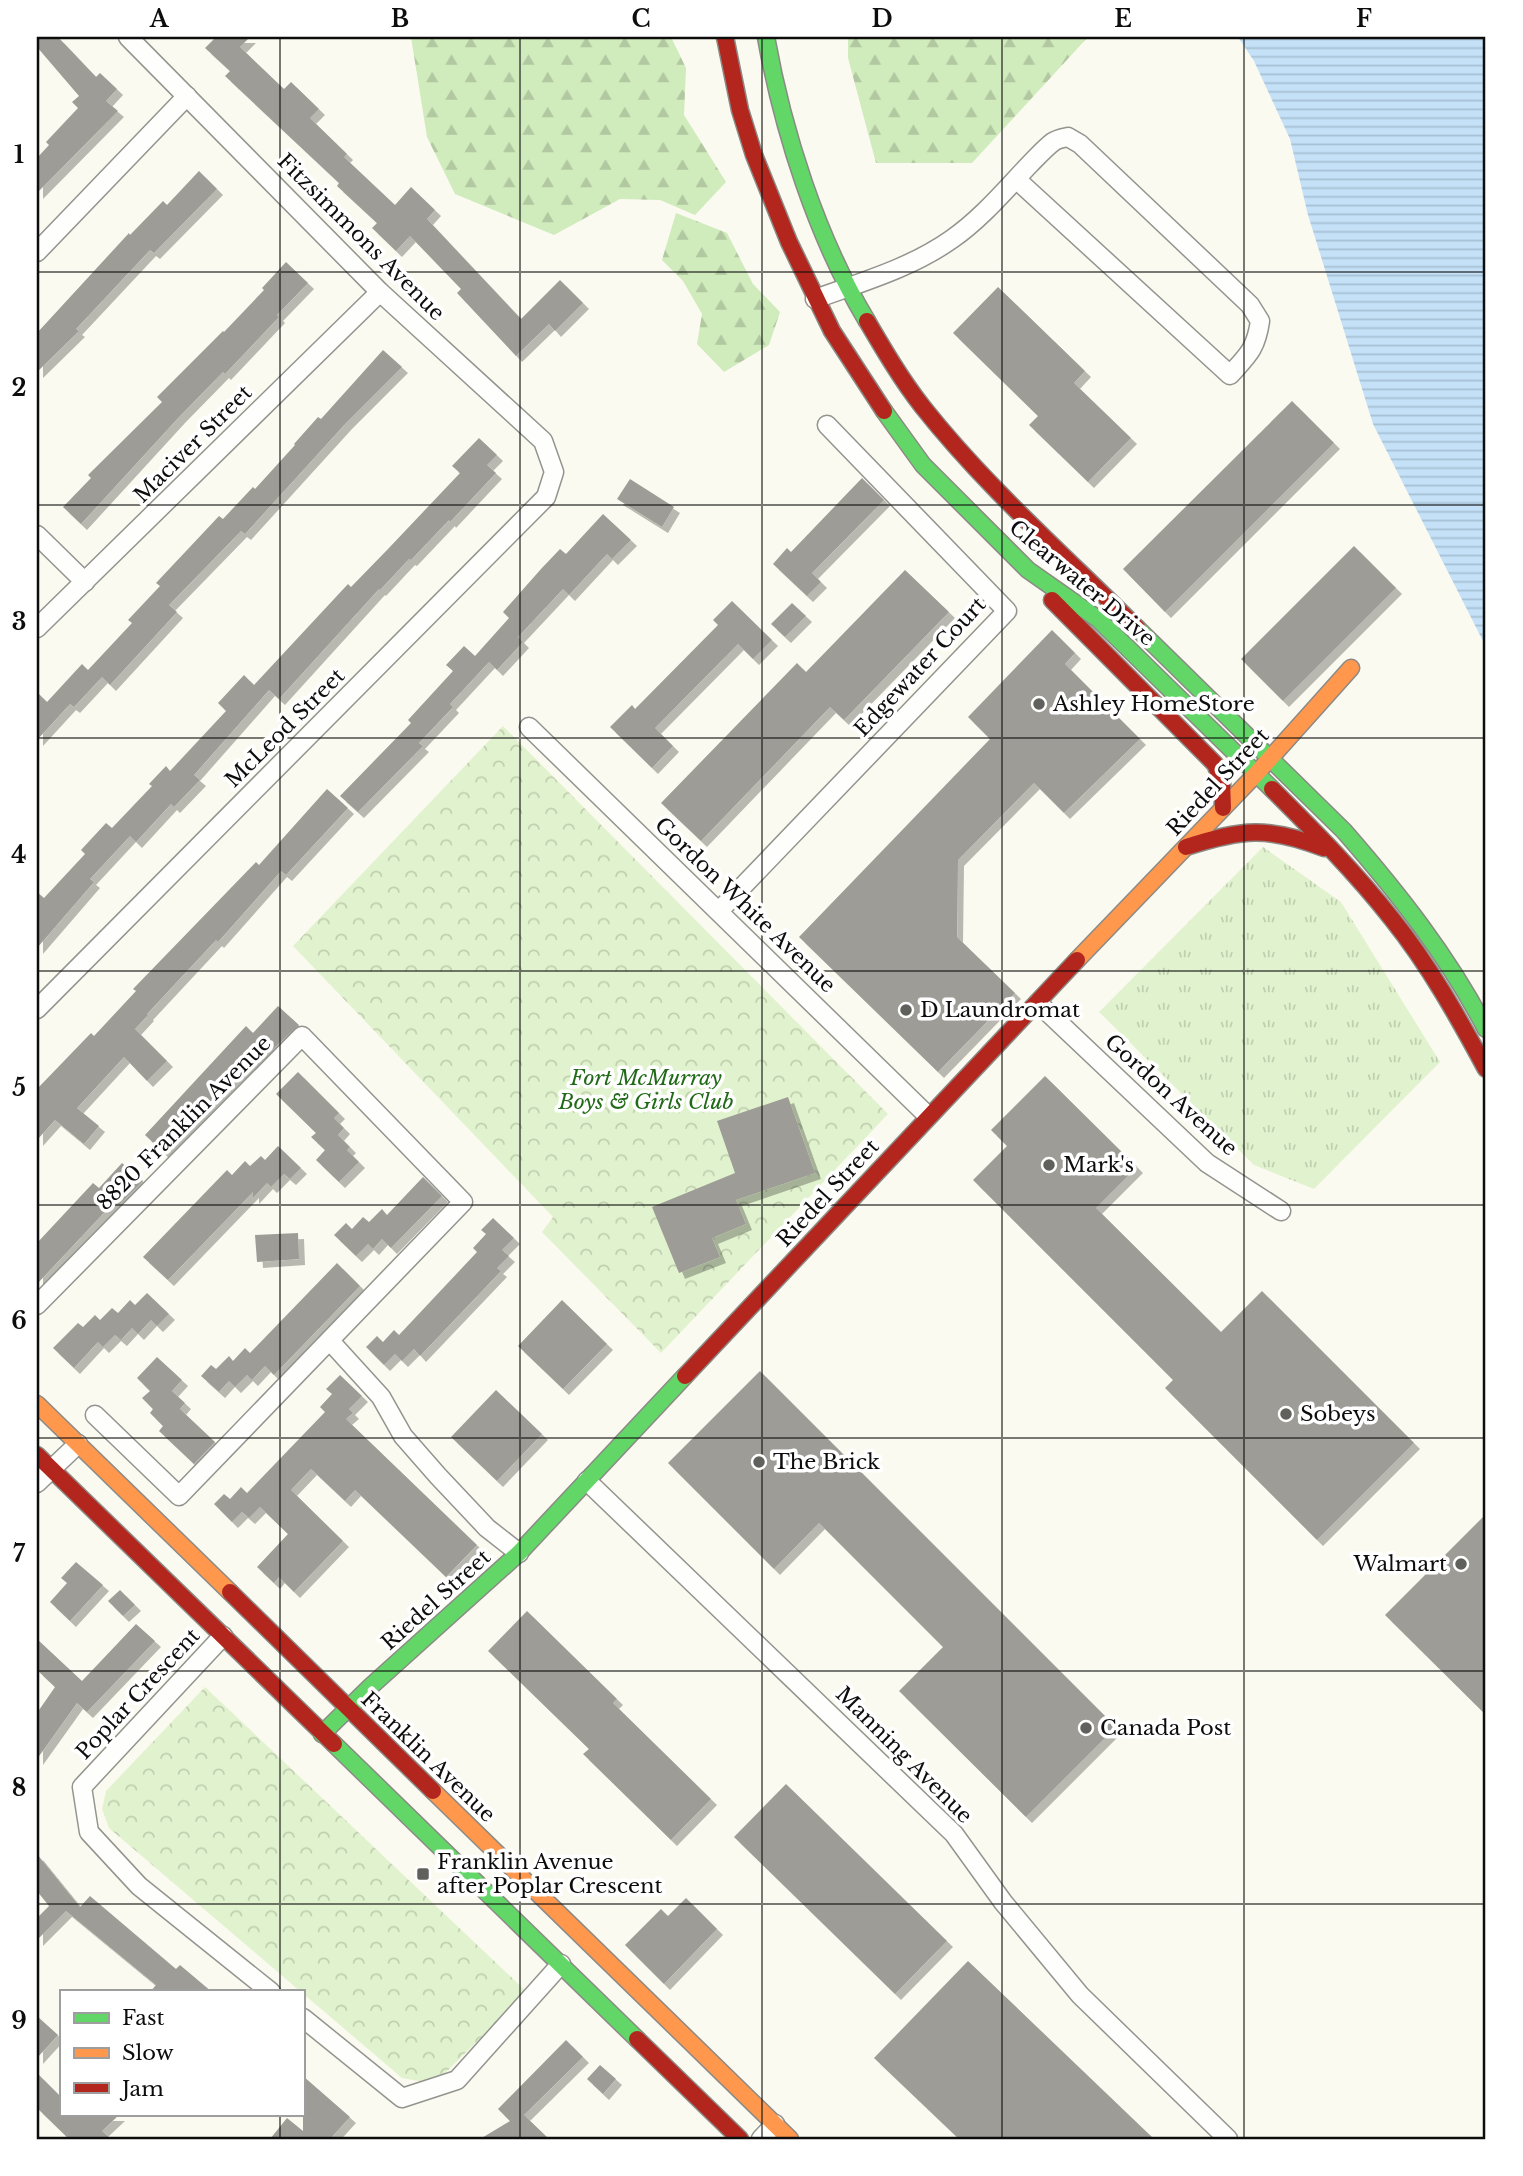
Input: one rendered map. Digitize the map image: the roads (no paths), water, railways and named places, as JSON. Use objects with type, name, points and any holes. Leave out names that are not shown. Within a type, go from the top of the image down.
[{"type":"main road","name":"Clearwater Drive","points":[[725,37],[740,110],[754,155],[815,299],[860,378],[923,465],[1028,570],[1098,619],[1257,773],[1333,851],[1393,920],[1454,1009],[1486,1069]]},
{"type":"main road","name":"Clearwater Drive","points":[[766,37],[776,92],[815,212],[846,288],[900,376],[980,473],[1344,831],[1422,923],[1468,992],[1486,1029]]},
{"type":"main road","points":[[1028,570],[1055,604],[1215,764],[1222,781],[1223,808]]},
{"type":"main road","name":"Riedel Street","points":[[322,1734],[370,1687],[519,1553],[928,1116],[1257,773],[1351,668]]},
{"type":"main road","points":[[1186,847],[1234,832],[1265,832],[1295,836],[1333,851]]},
{"type":"main road","name":"Franklin Avenue","points":[[37,1404],[790,2139]]},
{"type":"main road","points":[[37,1455],[740,2139]]},
{"type":"street","name":"Fitzsimmons Avenue","points":[[128,37],[380,292],[542,441],[554,472]]},
{"type":"street","points":[[37,252],[187,96]]},
{"type":"street","points":[[815,299],[897,270],[931,253],[974,222],[1016,178],[1055,140],[1068,137],[1080,144],[1250,305],[1261,321],[1256,344],[1247,357],[1230,375],[1016,178]]},
{"type":"street","name":"Maciver Street","points":[[37,628],[380,292]]},
{"type":"street","name":"Edgewater Court","points":[[719,911],[1007,611],[827,425]]},
{"type":"street","name":"McLeod Street","points":[[39,1002],[546,497],[554,472]]},
{"type":"street","points":[[37,535],[85,582]]},
{"type":"street","name":"Gordon White Avenue","points":[[529,727],[928,1116]]},
{"type":"street","name":"Gordon Avenue","points":[[1038,1003],[1207,1163],[1281,1211]]},
{"type":"street","name":"8820 Franklin Avenue","points":[[37,1305],[302,1036],[463,1202],[179,1496],[95,1415]]},
{"type":"street","points":[[330,1341],[381,1397],[403,1436],[438,1476],[487,1528],[519,1553]]},
{"type":"street","points":[[37,1483],[78,1444]]},
{"type":"street","name":"Manning Avenue","points":[[587,1481],[954,1834],[1003,1902],[1080,1995],[1228,2139]]},
{"type":"street","name":"Poplar Crescent","points":[[223,1636],[82,1787],[89,1832],[139,1886],[269,1990]]},
{"type":"street","points":[[304,2019],[402,2098],[457,2081],[561,1964]]},
{"type":"street","points":[[761,2139],[775,2124]]},
{"type":"water","points":[[1238,37],[1486,37],[1486,647],[1373,424],[1308,215],[1290,139],[1254,61]]},
{"type":"place","name":"Ashley HomeStore","points":[[1039,704]]},
{"type":"place","name":"D Laundromat","points":[[906,1010]]},
{"type":"place","name":"Mark's","points":[[1049,1165]]},
{"type":"place","name":"Sobeys","points":[[1286,1414]]},
{"type":"place","name":"The Brick","points":[[759,1462]]},
{"type":"place","name":"Walmart","points":[[1461,1564]]},
{"type":"place","name":"Canada Post","points":[[1086,1728]]},
{"type":"place","name":"Franklin Avenue after Poplar Crescent","points":[[423,1874]]},
{"type":"park label","name":"Fort McMurray Boys & Girls Club","points":[[646,1090]]}]
